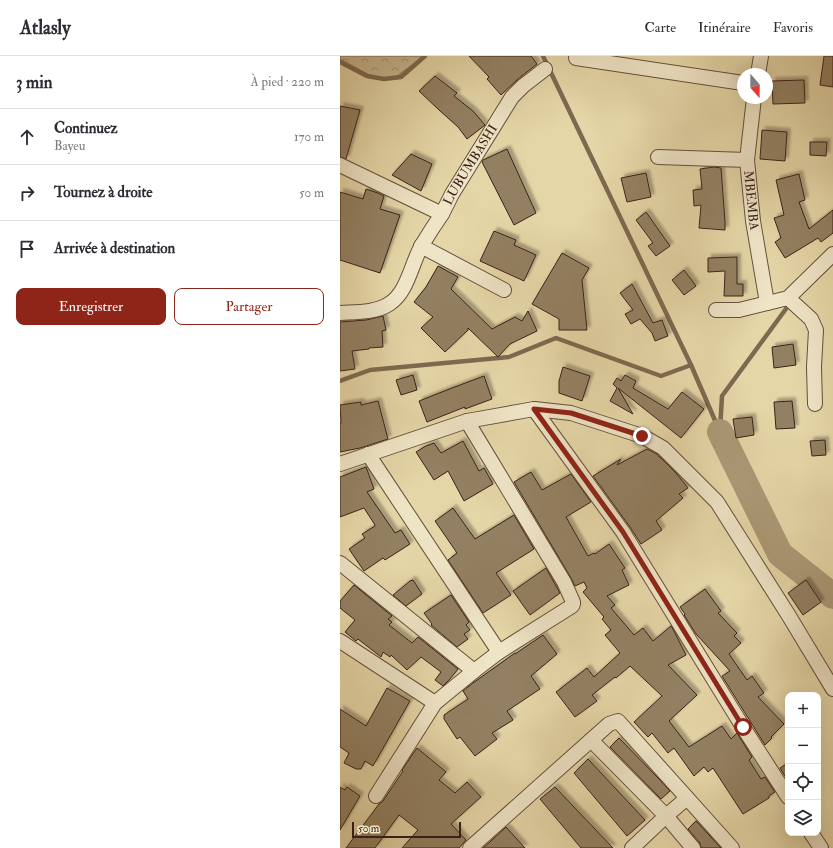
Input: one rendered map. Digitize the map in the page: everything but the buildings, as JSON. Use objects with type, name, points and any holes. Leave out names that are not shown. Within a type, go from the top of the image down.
[{"type":"street","points":[[759,68],[760,56]]},
{"type":"street","points":[[576,58],[737,82]]},
{"type":"street","name":"LUBUMBASHI","points":[[340,165],[442,214],[452,194],[512,97],[545,69]]},
{"type":"street","name":"MBEMBA","points":[[753,104],[747,160],[753,221],[767,303]]},
{"type":"street","points":[[658,156],[747,160]]},
{"type":"street","points":[[340,313],[380,308],[389,304],[396,298],[404,287],[422,246],[442,214]]},
{"type":"street","points":[[422,246],[504,290]]},
{"type":"street","points":[[716,310],[739,310],[788,298],[833,254]]},
{"type":"street","points":[[788,298],[811,319],[816,330],[814,367],[815,404]]},
{"type":"street","points":[[534,409],[623,532],[785,792]]},
{"type":"street","points":[[340,464],[467,422],[534,409],[571,413],[583,416],[642,436],[663,448],[717,502],[790,616],[833,689]]},
{"type":"street","points":[[376,796],[435,703],[474,671],[500,652],[572,606],[573,602],[564,582],[467,422]]},
{"type":"street","points":[[368,454],[500,652]]},
{"type":"street","points":[[340,563],[474,671]]},
{"type":"street","points":[[340,641],[435,703]]},
{"type":"street","points":[[470,848],[591,740],[610,724],[618,721],[732,848]]},
{"type":"street","points":[[591,740],[666,816],[693,848]]},
{"type":"street","points":[[632,848],[687,798]]},
{"type":"street","points":[[813,836],[821,848]]},
{"type":"green space","points":[[340,56],[425,56],[394,78],[373,77],[340,59]]},
{"type":"waterway","points":[[340,62],[367,76],[384,79],[401,77],[425,56]]},
{"type":"waterway","points":[[543,56],[691,365],[720,432]]},
{"type":"waterway","points":[[720,430],[722,396],[791,302]]},
{"type":"waterway","points":[[340,381],[370,370],[509,357],[556,338],[661,376],[691,365]]},
{"type":"waterway","points":[[720,432],[780,554],[833,596]]},
{"type":"route","points":[[642,436],[571,413],[534,409],[623,532],[743,727]]}]
